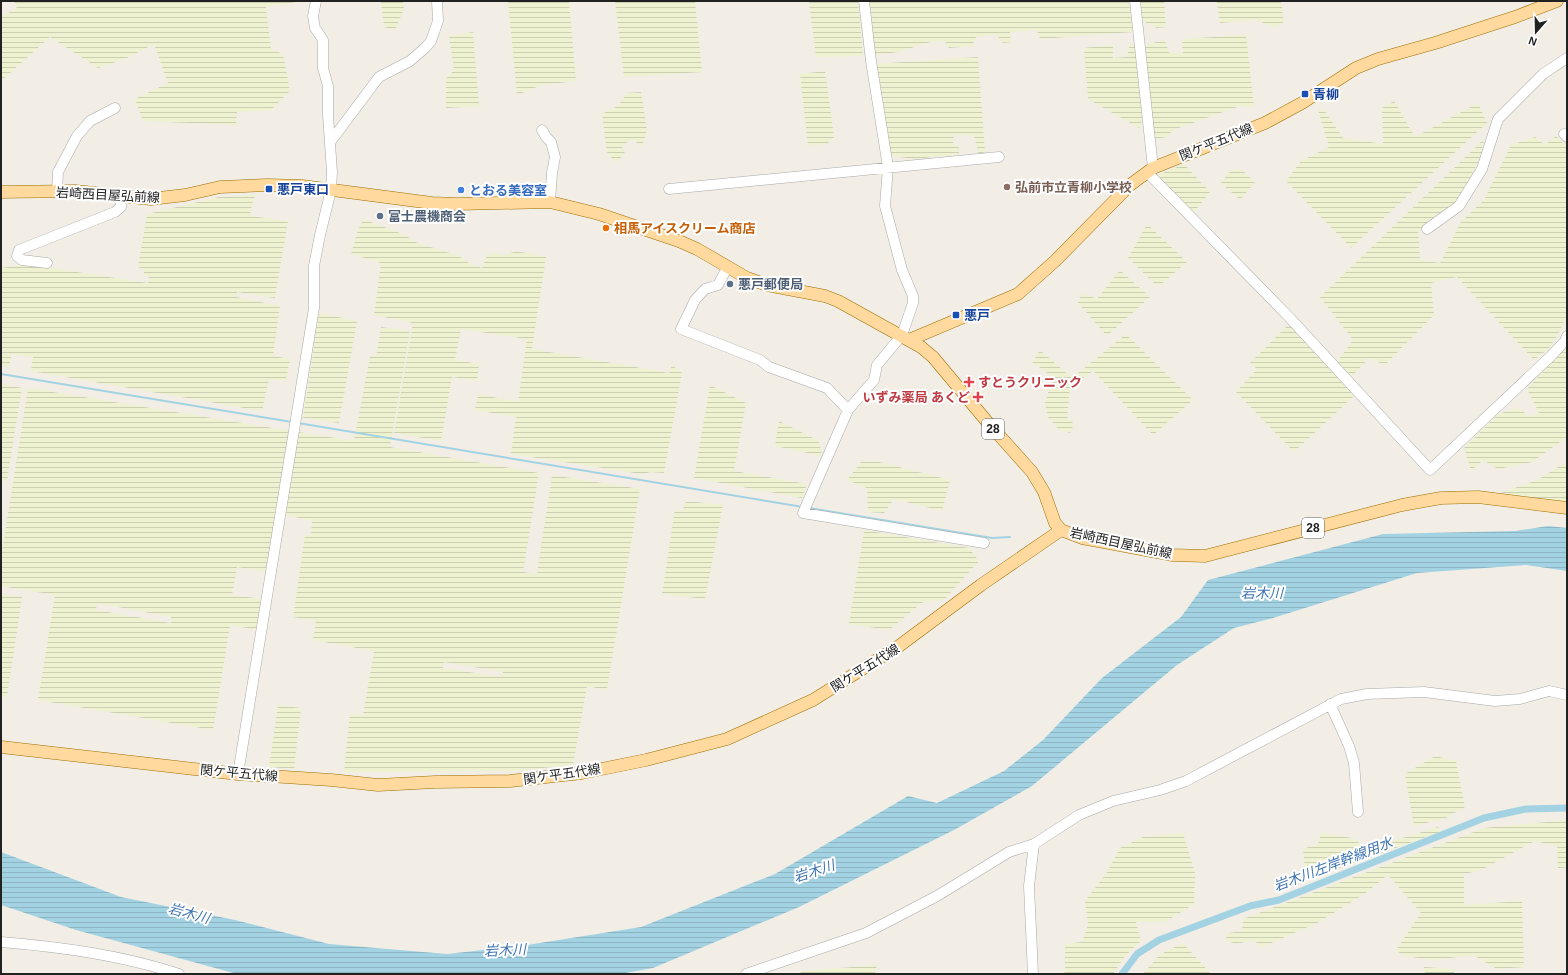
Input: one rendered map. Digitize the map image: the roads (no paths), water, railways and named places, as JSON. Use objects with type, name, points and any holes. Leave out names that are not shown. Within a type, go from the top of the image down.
[{"type":"main road","name":"関ケ平五代線","points":[[905,337],[1018,294],[1055,261],[1130,185],[1150,170],[1265,123],[1302,103],[1356,68],[1378,59],[1435,44],[1557,1]]},
{"type":"main road","name":"岩崎西目屋弘前線","points":[[1,192],[75,191],[150,199],[172,197],[220,187],[268,185],[302,186],[432,203],[457,204],[550,202],[600,214],[679,241],[697,249],[727,268],[747,278],[825,296],[838,301],[905,337],[932,356],[989,424],[1032,472],[1044,492],[1055,523],[1061,530],[1082,538],[1172,555],[1196,557],[1225,552],[1402,506],[1441,498],[1478,497],[1567,508]]},
{"type":"main road","name":"関ケ平五代線","points":[[1,746],[238,774],[331,780],[378,785],[435,782],[510,781],[582,773],[646,760],[727,739],[813,700],[892,651],[982,585],[1061,530]]},
{"type":"street","points":[[238,774],[314,308],[316,258],[331,190],[332,172],[328,115],[328,86],[323,68],[323,40],[315,28],[313,16],[316,1]]},
{"type":"street","points":[[331,141],[379,77],[410,61],[426,47],[431,40],[438,21],[437,1]]},
{"type":"street","points":[[864,1],[871,61],[888,167],[885,206],[902,270],[913,296],[913,303],[905,337],[877,365],[874,380],[848,410],[803,513],[871,526],[984,543]]},
{"type":"street","points":[[1135,1],[1150,170],[1289,317],[1430,470],[1551,356],[1564,342],[1567,336]]},
{"type":"street","points":[[1427,229],[1459,206],[1482,169],[1498,119],[1543,74],[1567,58]]},
{"type":"street","points":[[57,192],[58,172],[77,136],[90,121],[114,108]]},
{"type":"street","points":[[542,130],[551,142],[555,158],[552,173],[550,202]]},
{"type":"street","points":[[669,189],[999,157]]},
{"type":"street","points":[[47,263],[22,260],[17,256],[19,250],[115,212],[121,207],[120,196]]},
{"type":"street","points":[[727,268],[718,285],[705,289],[695,300],[681,329],[760,360],[769,367],[827,388],[848,410]]},
{"type":"street","points":[[746,974],[866,933],[938,896],[1009,852],[1034,844],[1079,815],[1113,801],[1160,790],[1186,781],[1341,699],[1374,694],[1424,692],[1495,701],[1520,699],[1550,691],[1567,695]]},
{"type":"street","points":[[1330,704],[1349,746],[1354,763],[1358,812]]},
{"type":"street","points":[[1033,974],[1029,886],[1034,844]]},
{"type":"street","points":[[1,942],[102,954],[153,966],[179,974]]},
{"type":"water","name":"岩木川","points":[[1548,526],[1567,528],[1567,571],[1526,565],[1417,573],[1273,618],[1234,628],[1177,665],[1032,786],[954,830],[799,907],[653,968],[620,974],[237,974],[76,930],[1,905],[1,852],[121,897],[235,920],[329,944],[447,954],[527,945],[641,927],[775,874],[908,796],[937,803],[1004,771],[1043,740],[1102,678],[1181,617],[1208,580],[1383,534],[1515,531]]},
{"type":"waterway","points":[[1,374],[292,422]]},
{"type":"waterway","points":[[298,423],[803,507]]},
{"type":"waterway","points":[[809,508],[992,538],[1010,537]]},
{"type":"waterway","name":"岩木川左岸幹線用水","points":[[1122,974],[1137,954],[1159,940],[1250,906],[1279,900],[1484,818],[1526,809],[1567,808]]},
{"type":"place","name":"青柳","points":[[1305,94]]},
{"type":"place","name":"弘前市立青柳小学校","points":[[1007,187]]},
{"type":"place","name":"悪戸東口","points":[[269,189]]},
{"type":"place","name":"とおる美容室","points":[[461,190]]},
{"type":"place","name":"富士農機商会","points":[[380,216]]},
{"type":"place","name":"相馬アイスクリーム商店","points":[[606,228]]},
{"type":"place","name":"悪戸郵便局","points":[[730,284]]},
{"type":"place","name":"悪戸","points":[[956,315]]},
{"type":"place","name":"すとうクリニック","points":[[969,382]]},
{"type":"place","name":"いずみ薬局 あくど","points":[[978,397]]}]
